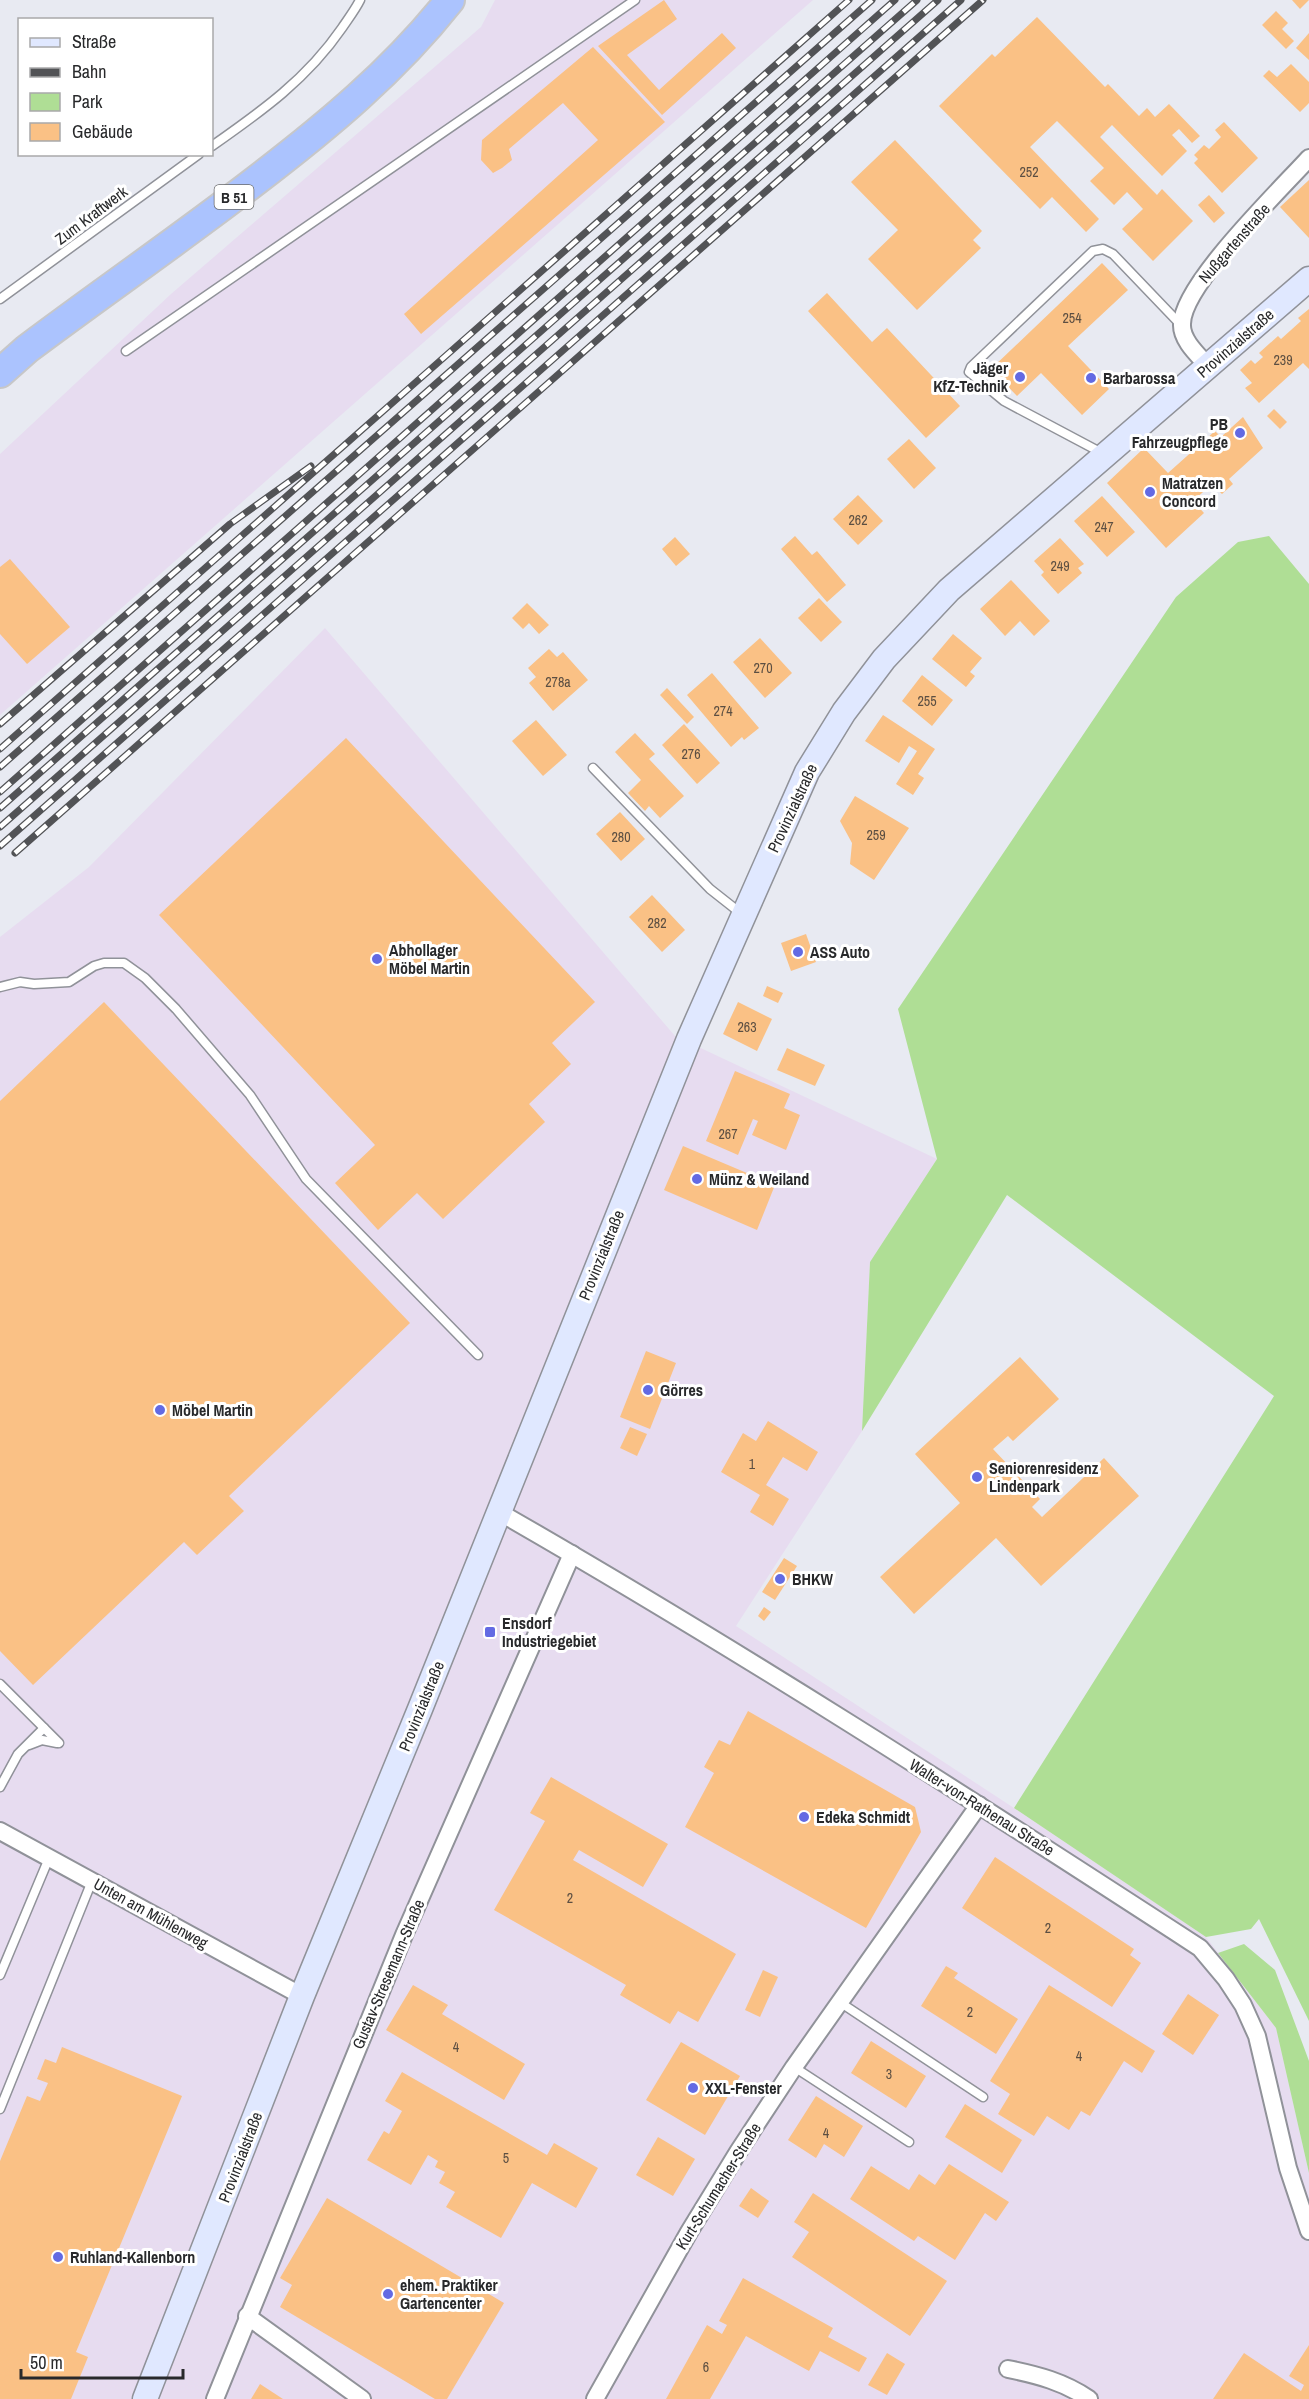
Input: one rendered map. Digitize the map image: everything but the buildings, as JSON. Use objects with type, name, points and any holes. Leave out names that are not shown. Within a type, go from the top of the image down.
[{"type":"highway","name":"B 51","points":[[0,373],[27,349],[206,219],[352,105],[422,36],[450,0]]},
{"type":"main road","name":"Provinzialstraße","points":[[145,2399],[302,1996],[689,1039],[807,772],[844,712],[884,659],[949,590],[1309,279]]},
{"type":"street","name":"Nußgartenstraße","points":[[1181,326],[1185,306],[1199,283],[1220,256],[1309,158]]},
{"type":"street","points":[[1181,326],[1187,341],[1208,366]]},
{"type":"street","name":"Walter-von-Rathenau Straße","points":[[499,1512],[572,1554],[979,1804],[1200,1948],[1226,1979],[1243,2005],[1257,2036],[1288,2168],[1309,2231]]},
{"type":"street","name":"Gustav-Stresemann-Straße","points":[[215,2399],[404,1935],[572,1554]]},
{"type":"street","name":"Kurt-Schumacher-Straße","points":[[595,2399],[688,2232],[738,2152],[794,2067],[979,1804]]},
{"type":"street","name":"Unten am Mühlenweg","points":[[0,1831],[302,1996]]},
{"type":"street","points":[[247,2316],[362,2399]]},
{"type":"street","points":[[1008,2369],[1040,2375],[1071,2387],[1089,2399]]},
{"type":"lane","points":[[213,145],[272,104],[305,74],[330,45],[360,0]]},
{"type":"lane","points":[[126,351],[635,0]]},
{"type":"lane","name":"Zum Kraftwerk","points":[[0,299],[197,156]]},
{"type":"lane","points":[[1105,454],[1004,401],[969,372],[971,367],[1093,251],[1103,249],[1113,254],[1181,326]]},
{"type":"lane","points":[[593,768],[710,889],[743,915]]},
{"type":"lane","points":[[0,987],[20,981],[34,984],[69,982],[94,966],[104,963],[123,963],[145,978],[176,1009],[250,1095],[306,1179],[477,1355]]},
{"type":"lane","points":[[0,1684],[59,1743],[42,1740],[24,1749]]},
{"type":"lane","points":[[0,1786],[24,1749],[44,1728]]},
{"type":"lane","points":[[0,1976],[49,1858]]},
{"type":"lane","points":[[0,2109],[92,1881]]},
{"type":"lane","points":[[841,2003],[983,2097]]},
{"type":"lane","points":[[794,2067],[909,2142]]},
{"type":"shaded area","points":[[495,0],[813,0],[0,715],[0,454],[171,294],[481,27]]},
{"type":"shaded area","points":[[325,628],[675,1036],[937,1159],[870,1262],[862,1431],[736,1626],[1206,1937],[1276,2028],[1309,2173],[1309,2399],[0,2399],[0,937],[89,867]]},
{"type":"green space","points":[[1269,536],[1309,584],[1309,2021],[1259,1919],[1251,1929],[1206,1937],[1014,1808],[1274,1396],[1007,1195],[862,1431],[870,1262],[937,1159],[898,1009],[1176,597],[1238,542]]},
{"type":"green space","points":[[1244,1944],[1275,1970],[1309,2061],[1309,2173],[1276,2028],[1218,1953]]},
{"type":"railway","points":[[0,749],[849,0]]},
{"type":"railway","points":[[0,767],[872,0]]},
{"type":"railway","points":[[0,792],[895,0]]},
{"type":"railway","points":[[0,808],[917,0]]},
{"type":"railway","points":[[0,827],[938,0]]},
{"type":"railway","points":[[0,846],[961,0]]},
{"type":"railway","points":[[15,853],[983,0]]},
{"type":"railway","points":[[0,724],[230,524],[311,466]]},
{"type":"place","name":"Jäger KfZ-Technik","points":[[1020,377]]},
{"type":"place","name":"Barbarossa","points":[[1091,378]]},
{"type":"place","name":"PB Fahrzeugpflege","points":[[1240,433]]},
{"type":"place","name":"Matratzen Concord","points":[[1150,492]]},
{"type":"place","name":"ASS Auto","points":[[798,952]]},
{"type":"place","name":"Abhollager Möbel Martin","points":[[377,959]]},
{"type":"place","name":"Münz & Weiland","points":[[697,1179]]},
{"type":"place","name":"Görres","points":[[648,1390]]},
{"type":"place","name":"Möbel Martin","points":[[160,1410]]},
{"type":"place","name":"Seniorenresidenz Lindenpark","points":[[977,1477]]},
{"type":"place","name":"BHKW","points":[[780,1579]]},
{"type":"place","name":"Ensdorf Industriegebiet","points":[[490,1632]]},
{"type":"place","name":"Edeka Schmidt","points":[[804,1817]]},
{"type":"place","name":"XXL-Fenster","points":[[693,2088]]},
{"type":"place","name":"Ruhland-Kallenborn","points":[[58,2257]]},
{"type":"place","name":"ehem. Praktiker Gartencenter","points":[[388,2294]]}]
